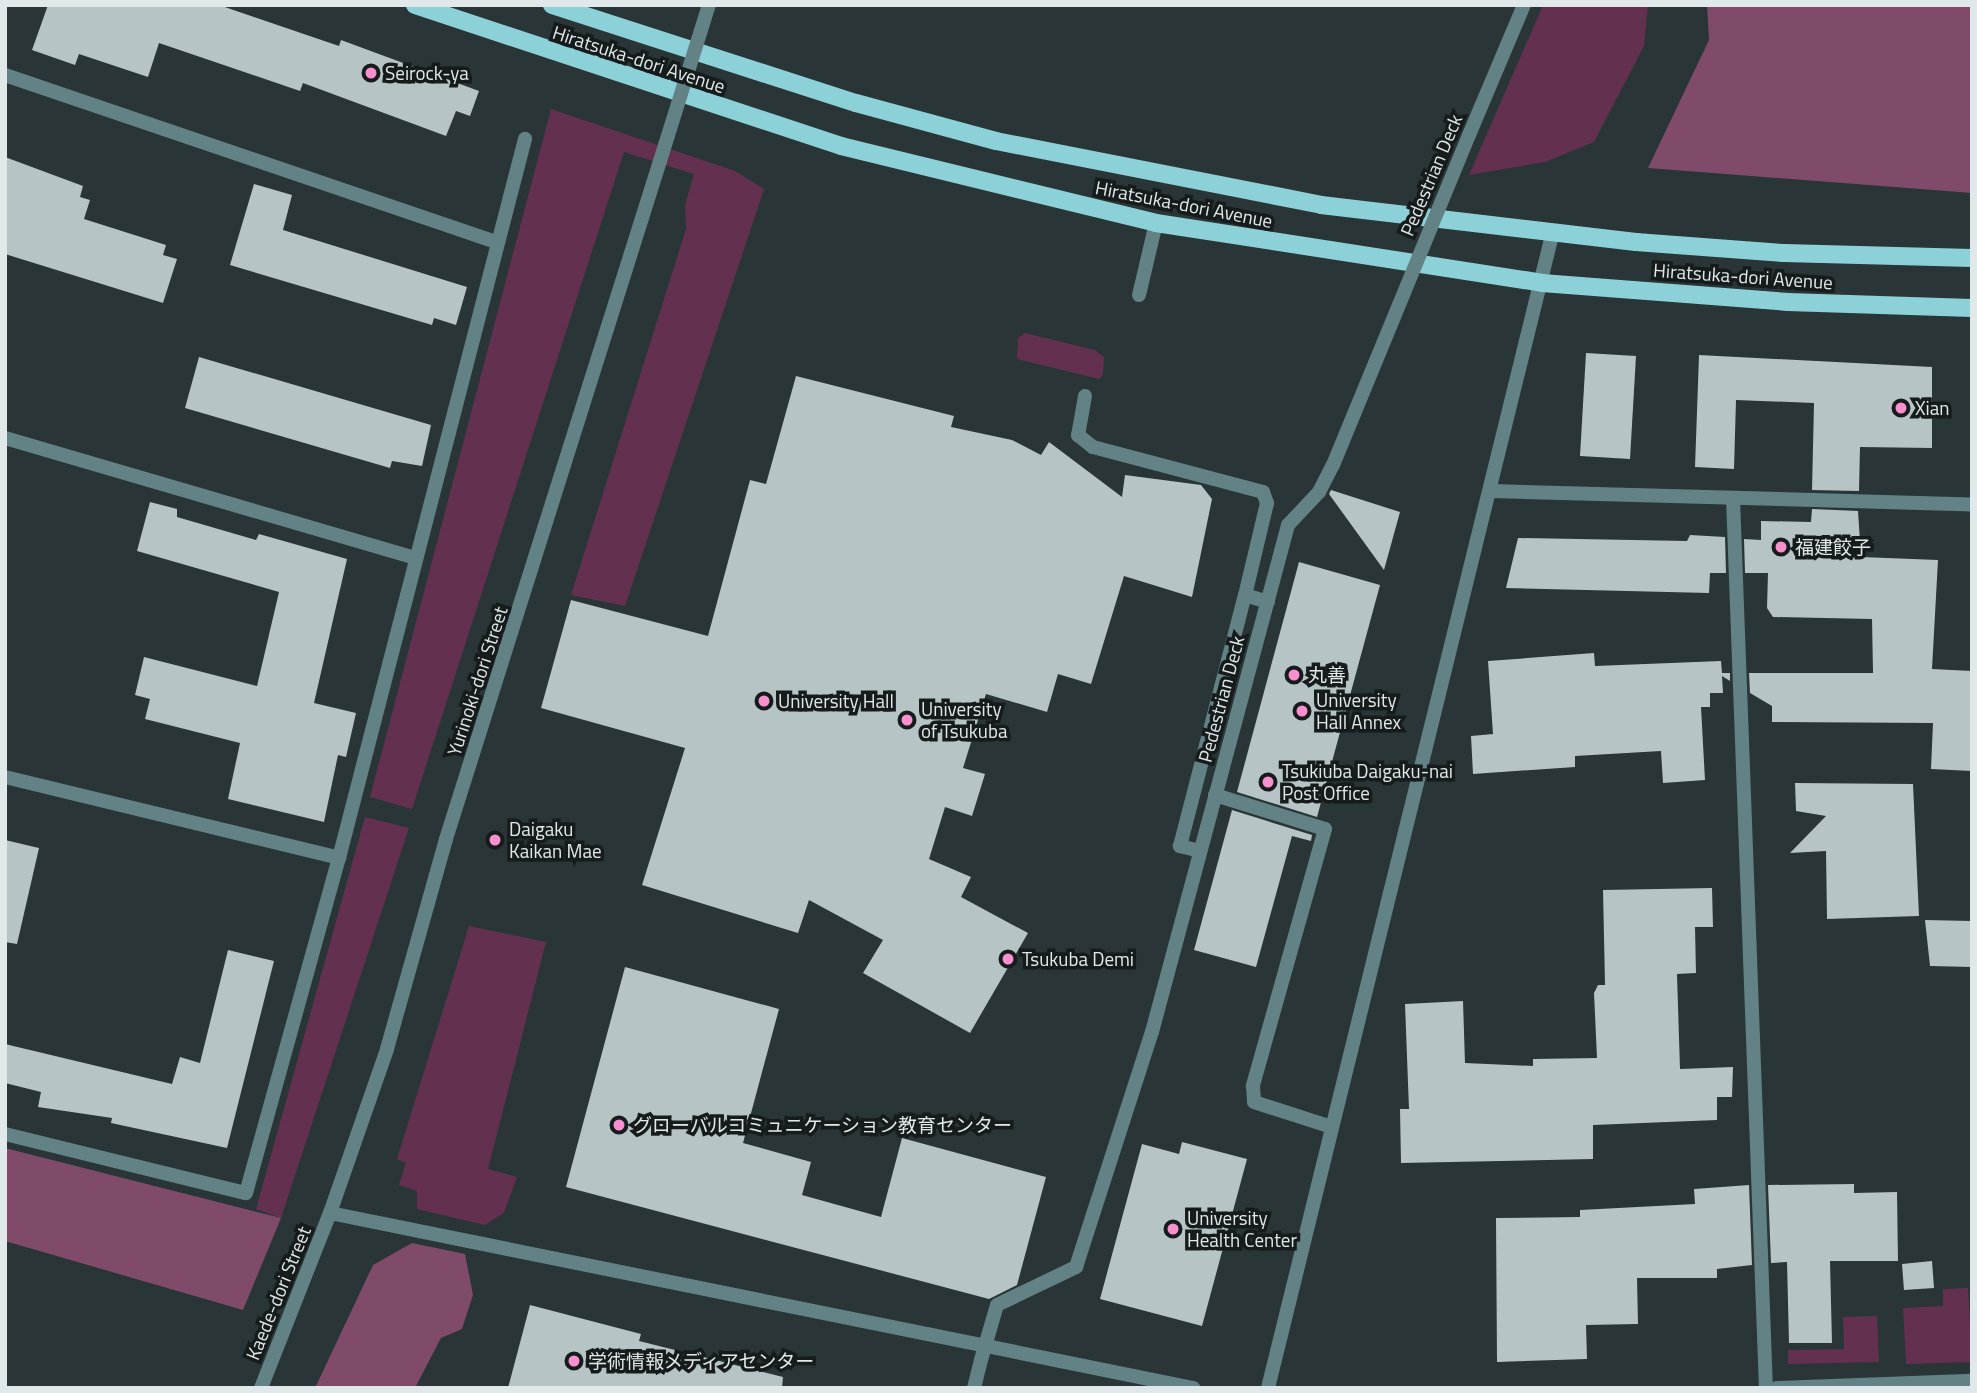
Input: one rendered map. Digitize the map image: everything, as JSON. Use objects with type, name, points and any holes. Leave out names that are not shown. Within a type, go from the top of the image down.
[{"type":"main road","name":"Hiratsuka-dori Avenue","points":[[415,5],[841,146],[1156,223],[1542,283],[1788,302],[1972,308]]},
{"type":"main road","name":"Hiratsuka-dori Avenue","points":[[552,5],[856,103],[996,141],[1321,205],[1552,235],[1784,253],[1972,258]]},
{"type":"street","name":"Yurinoki-dori Street","points":[[330,1213],[387,1049],[446,839],[709,5]]},
{"type":"street","name":"Pedestrian Deck","points":[[974,1388],[997,1306],[1076,1267],[1152,1032],[1288,525],[1319,492],[1333,465],[1524,5]]},
{"type":"street","points":[[5,75],[496,242]]},
{"type":"street","points":[[5,1134],[246,1193],[339,858],[496,242],[525,139]]},
{"type":"street","points":[[1139,295],[1156,223]]},
{"type":"street","points":[[1268,1388],[1492,491],[1552,235]]},
{"type":"street","points":[[1085,396],[1078,435],[1093,447],[1263,492],[1266,503],[1180,846],[1200,851]]},
{"type":"street","points":[[5,438],[416,558]]},
{"type":"street","points":[[1492,491],[1972,503]]},
{"type":"street","points":[[1733,498],[1766,1388]]},
{"type":"street","points":[[1245,595],[1268,602]]},
{"type":"street","points":[[5,776],[339,858]]},
{"type":"street","points":[[1215,795],[1325,828],[1253,1086],[1254,1102],[1332,1127]]},
{"type":"street","points":[[330,1213],[1193,1388]]},
{"type":"street","name":"Kaede-dori Street","points":[[261,1388],[330,1213]]},
{"type":"street","points":[[1777,1388],[1972,1381]]},
{"type":"shaded area","points":[[1543,5],[1648,5],[1644,46],[1594,142],[1545,162],[1469,175]]},
{"type":"shaded area","points":[[1707,5],[1972,5],[1972,193],[1648,168],[1709,40]]},
{"type":"shaded area","points":[[551,109],[735,171],[764,189],[625,606],[571,595],[686,229],[685,205],[694,174],[624,152],[412,809],[370,797]]},
{"type":"shaded area","points":[[1025,333],[1095,350],[1104,357],[1103,375],[1099,379],[1017,359],[1018,338]]},
{"type":"shaded area","points":[[365,817],[409,828],[281,1218],[256,1209]]},
{"type":"shaded area","points":[[469,926],[546,942],[488,1169],[517,1177],[504,1213],[485,1225],[417,1209],[417,1191],[399,1185],[406,1163],[397,1159]]},
{"type":"shaded area","points":[[5,1148],[281,1218],[243,1310],[5,1241]]},
{"type":"shaded area","points":[[412,1243],[465,1254],[473,1295],[462,1329],[441,1338],[415,1388],[315,1388],[373,1265]]},
{"type":"shaded area","points":[[1968,1288],[1972,1362],[1906,1364],[1903,1308],[1943,1306],[1943,1289]]},
{"type":"shaded area","points":[[1877,1316],[1879,1362],[1788,1364],[1788,1350],[1844,1349],[1843,1317]]},
{"type":"building","points":[[48,5],[219,5],[339,46],[341,40],[479,91],[470,116],[456,111],[446,136],[303,83],[300,91],[159,43],[148,77],[79,54],[75,65],[32,50]]},
{"type":"building","points":[[5,157],[83,186],[80,197],[90,200],[84,219],[166,245],[163,255],[177,259],[163,303],[5,254]]},
{"type":"building","points":[[254,184],[292,195],[283,230],[467,287],[456,325],[434,318],[432,325],[230,265]]},
{"type":"building","points":[[1586,353],[1636,356],[1630,459],[1580,456]]},
{"type":"building","points":[[1699,355],[1932,367],[1932,448],[1860,447],[1859,491],[1812,490],[1814,403],[1736,400],[1734,469],[1695,467]]},
{"type":"building","points":[[199,357],[431,425],[422,466],[392,461],[390,468],[185,408]]},
{"type":"building","name":"University Hall","points":[[796,376],[954,416],[951,427],[1012,440],[1041,455],[1049,442],[1122,497],[1125,475],[1201,485],[1212,499],[1192,597],[1124,576],[1091,684],[1058,674],[1047,712],[986,694],[963,768],[985,774],[972,816],[945,807],[929,859],[971,877],[961,897],[1028,933],[970,1033],[863,973],[883,940],[809,900],[798,933],[642,885],[685,748],[541,708],[571,600],[708,636],[750,480],[766,484]]},
{"type":"building","points":[[1331,490],[1400,512],[1384,570],[1329,494]]},
{"type":"building","points":[[150,502],[177,509],[177,517],[256,540],[259,534],[347,559],[314,703],[356,713],[346,757],[338,755],[324,822],[228,799],[240,743],[145,719],[150,699],[135,695],[144,657],[257,686],[279,592],[137,551]]},
{"type":"building","points":[[1812,509],[1858,511],[1861,557],[1938,560],[1932,669],[1972,671],[1972,771],[1931,769],[1933,723],[1772,722],[1772,706],[1750,693],[1749,673],[1873,673],[1872,619],[1773,617],[1767,608],[1768,573],[1745,573],[1744,539],[1761,540],[1761,521],[1811,522]]},
{"type":"building","points":[[1690,535],[1725,537],[1726,573],[1710,573],[1709,593],[1506,588],[1518,538],[1687,541]]},
{"type":"building","name":"University Hall Annex","points":[[1299,562],[1380,585],[1317,817],[1237,792]]},
{"type":"building","points":[[1594,653],[1595,666],[1721,661],[1722,673],[1730,673],[1730,681],[1722,676],[1723,693],[1710,693],[1710,707],[1701,707],[1705,780],[1663,783],[1661,751],[1575,756],[1575,767],[1473,774],[1471,736],[1493,734],[1488,661]]},
{"type":"building","points":[[1795,783],[1913,784],[1919,916],[1827,919],[1826,851],[1790,853],[1826,816],[1796,811]]},
{"type":"building","points":[[1232,810],[1312,835],[1311,841],[1292,836],[1256,967],[1194,950]]},
{"type":"building","points":[[5,840],[39,848],[17,944],[5,942]]},
{"type":"building","points":[[1712,888],[1713,927],[1695,927],[1696,973],[1677,974],[1680,1069],[1733,1067],[1732,1097],[1717,1097],[1717,1120],[1593,1125],[1593,1159],[1401,1163],[1400,1109],[1409,1109],[1405,1004],[1463,1001],[1465,1063],[1533,1066],[1533,1059],[1597,1058],[1594,993],[1598,985],[1605,985],[1603,890]]},
{"type":"building","points":[[1925,920],[1972,921],[1972,967],[1930,966]]},
{"type":"building","points":[[228,950],[274,961],[227,1148],[111,1123],[112,1118],[38,1107],[41,1092],[5,1083],[5,1044],[172,1084],[180,1057],[200,1063]]},
{"type":"building","name":"グローバルコミュニケーション教育センター","points":[[625,967],[779,1009],[743,1143],[811,1162],[802,1195],[881,1217],[902,1138],[1046,1177],[1017,1285],[989,1299],[566,1187]]},
{"type":"building","name":"University Health Center","points":[[1182,1142],[1247,1159],[1202,1326],[1100,1299],[1142,1144],[1179,1154]]},
{"type":"building","points":[[1854,1184],[1854,1193],[1897,1192],[1898,1261],[1830,1261],[1832,1343],[1789,1343],[1787,1262],[1771,1263],[1768,1185]]},
{"type":"building","points":[[1749,1185],[1752,1265],[1717,1269],[1717,1278],[1637,1278],[1638,1324],[1586,1325],[1587,1359],[1497,1362],[1496,1218],[1580,1217],[1580,1210],[1695,1204],[1694,1189]]},
{"type":"building","points":[[1932,1261],[1934,1288],[1904,1290],[1902,1264]]},
{"type":"building","name":"学術情報メディアセンター","points":[[530,1305],[641,1334],[639,1341],[783,1377],[782,1388],[508,1388]]},
{"type":"place","name":"Seirock-ya","points":[[371,73]]},
{"type":"place","name":"Xian","points":[[1901,408]]},
{"type":"place","name":"福建餃子","points":[[1781,547]]},
{"type":"place","name":"丸善","points":[[1294,675]]},
{"type":"place","name":"University Hall","points":[[764,701]]},
{"type":"place","name":"University Hall Annex","points":[[1302,711]]},
{"type":"place","name":"University of Tsukuba","points":[[907,720]]},
{"type":"place","name":"Tsukiuba Daigaku-nai Post Office","points":[[1268,782]]},
{"type":"place","name":"Daigaku Kaikan Mae","points":[[495,840]]},
{"type":"place","name":"Tsukuba Demi","points":[[1008,959]]},
{"type":"place","name":"グローバルコミュニケーション教育センター","points":[[619,1125]]},
{"type":"place","name":"University Health Center","points":[[1173,1229]]},
{"type":"place","name":"学術情報メディアセンター","points":[[574,1361]]}]
